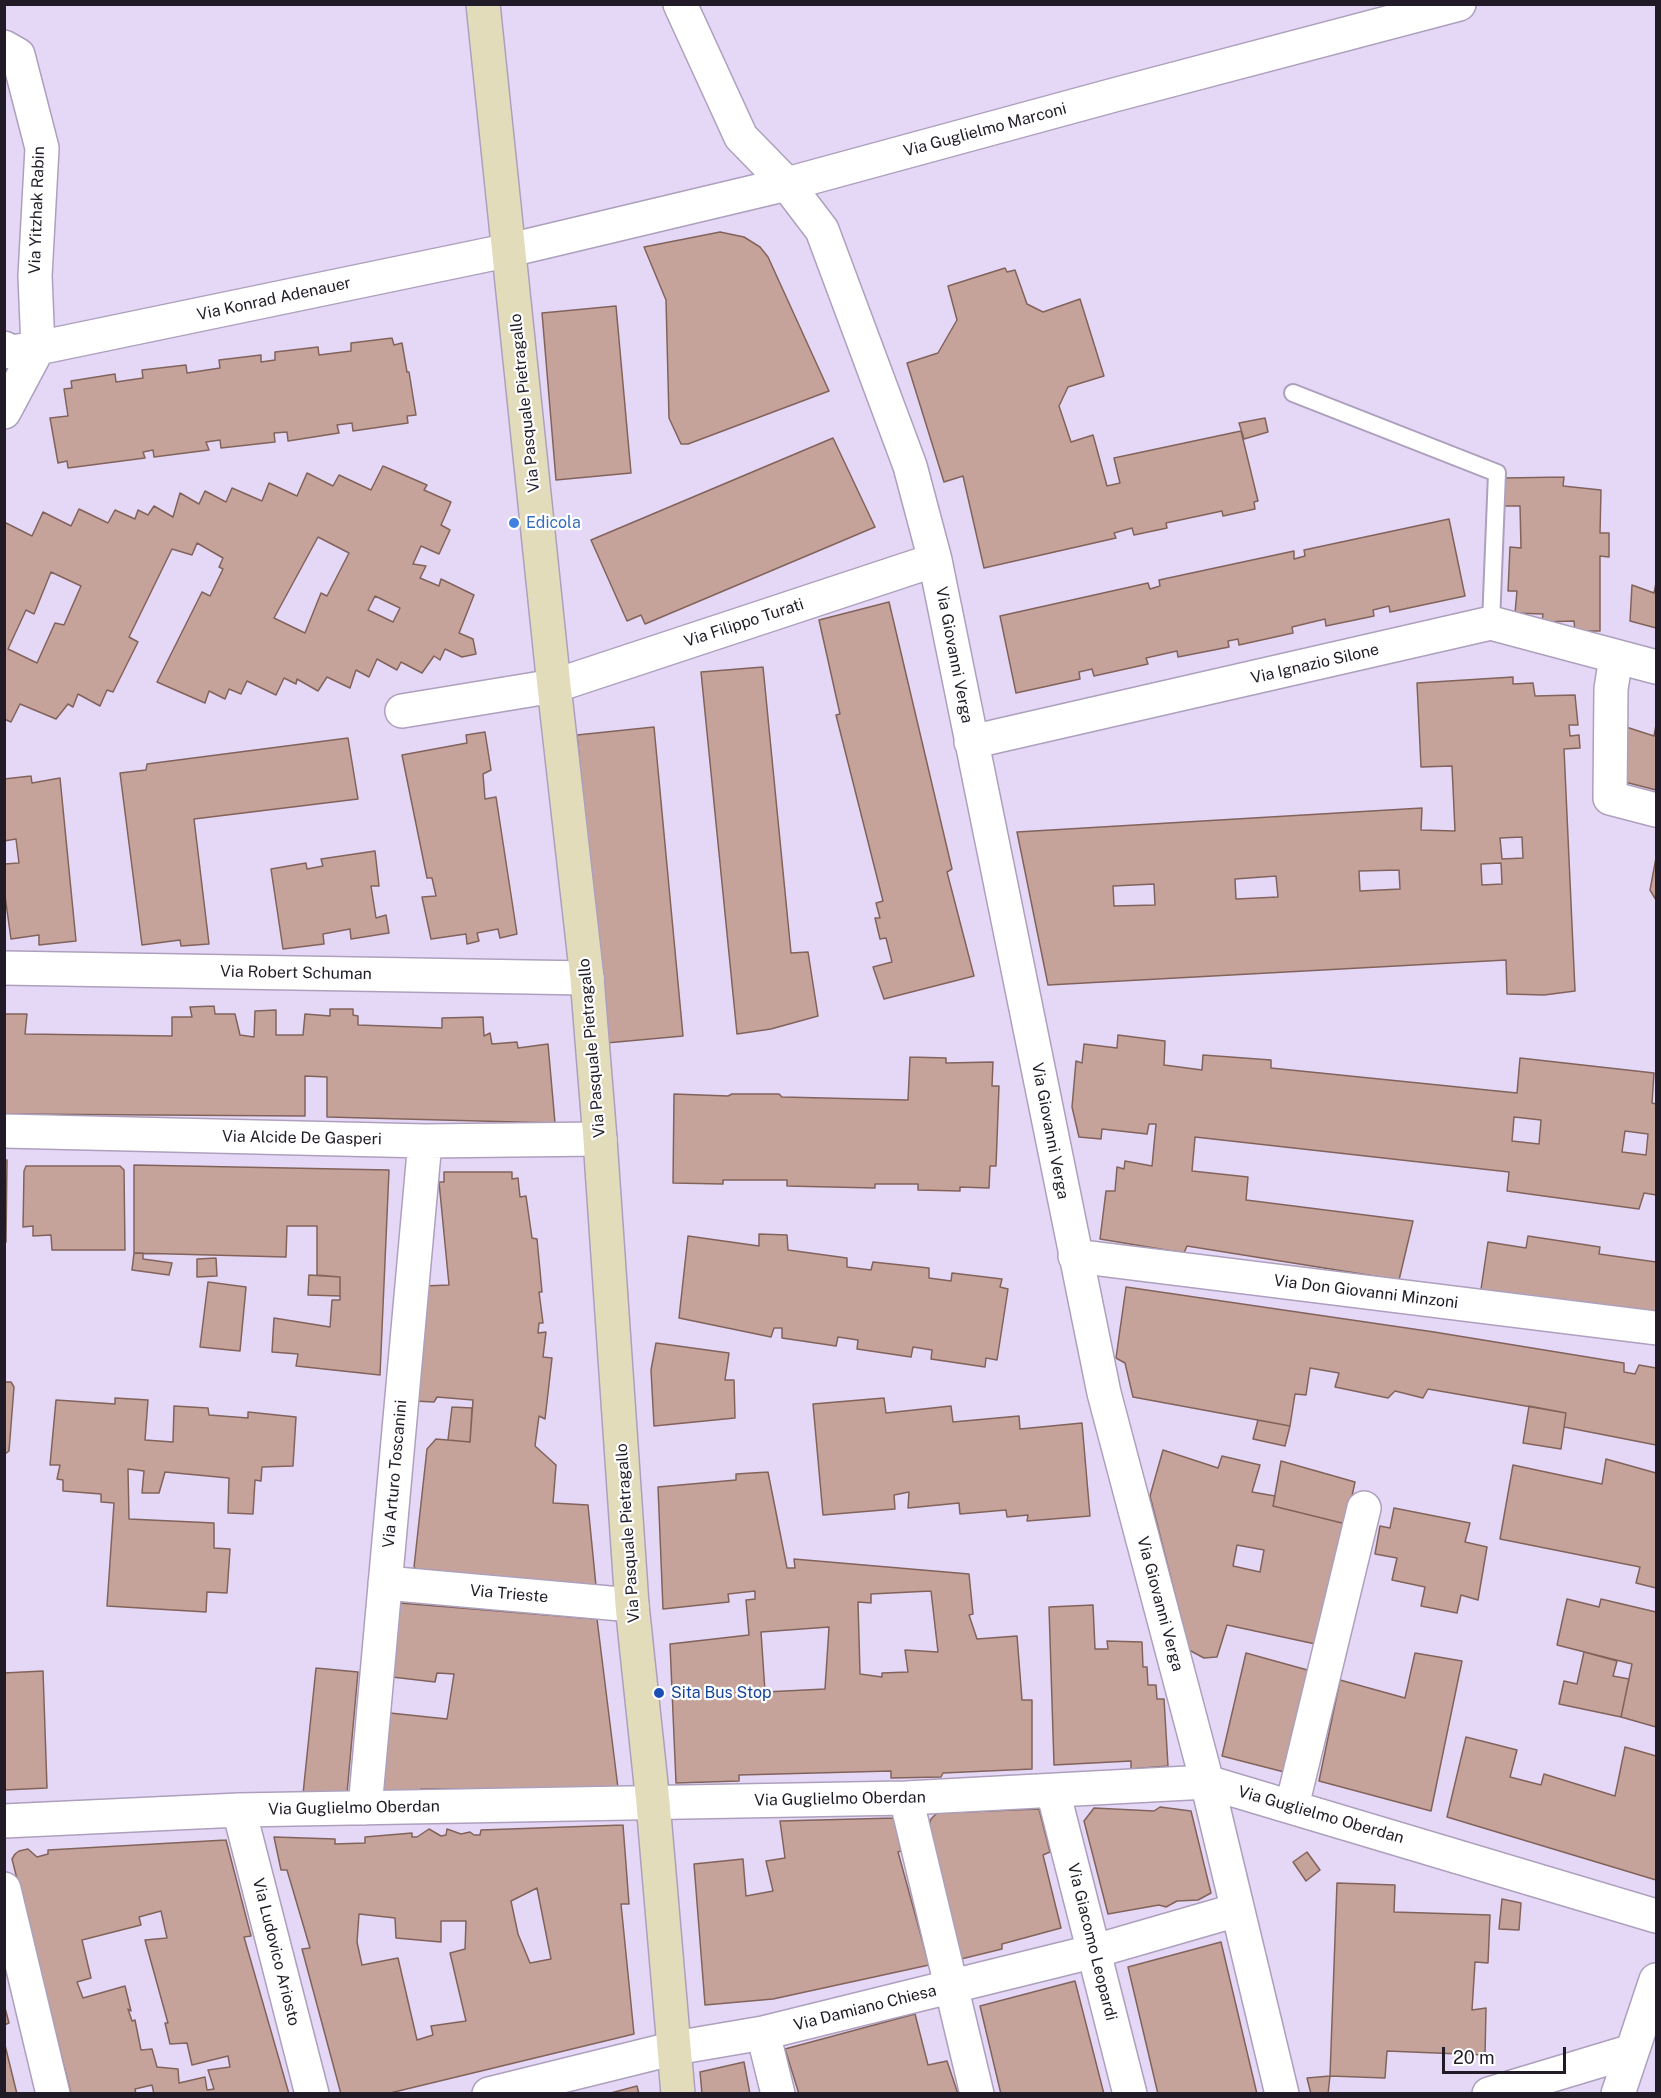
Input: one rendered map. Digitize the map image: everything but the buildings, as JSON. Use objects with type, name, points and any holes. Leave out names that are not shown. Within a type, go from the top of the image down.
[{"type":"main road","name":"Via Pasquale Pietragallo","points":[[483,4],[586,978],[600,1139],[632,1605],[653,1803],[678,2094]]},
{"type":"street","name":"Via Giovanni Verga","points":[[680,4],[741,137],[787,184],[822,230],[910,466],[935,560],[1104,1393],[1207,1782],[1282,2094]]},
{"type":"street","name":"Via Guglielmo Marconi","points":[[510,250],[787,184],[1459,4]]},
{"type":"street","name":"Via Yitzhak Rabin","points":[[4,47],[18,55],[42,148],[35,276],[38,348]]},
{"type":"street","name":"Via Konrad Adenauer","points":[[4,348],[11,352],[38,348],[510,250]]},
{"type":"street","points":[[4,412],[38,348]]},
{"type":"street","name":"Via Filippo Turati","points":[[402,711],[554,686],[935,560]]},
{"type":"street","name":"Via Ignazio Silone","points":[[971,742],[1491,623],[1656,667]]},
{"type":"street","points":[[1617,657],[1611,689],[1610,798],[1656,810]]},
{"type":"street","name":"Via Robert Schuman","points":[[4,968],[586,978]]},
{"type":"street","name":"Via Alcide De Gasperi","points":[[4,1131],[425,1140],[600,1139]]},
{"type":"street","name":"Via Arturo Toscanini","points":[[365,1808],[425,1140]]},
{"type":"street","name":"Via Don Giovanni Minzoni","points":[[1075,1256],[1656,1328]]},
{"type":"street","points":[[1292,1806],[1364,1508]]},
{"type":"street","name":"Via Trieste","points":[[385,1582],[632,1605]]},
{"type":"street","name":"Via Guglielmo Oberdan","points":[[4,1821],[239,1810],[906,1798],[1207,1782],[1656,1916]]},
{"type":"street","name":"Via Giacomo Leopardi","points":[[1053,1791],[1130,2094]]},
{"type":"street","points":[[906,1798],[977,2094]]},
{"type":"street","name":"Via Ludovico Ariosto","points":[[239,1810],[312,2094]]},
{"type":"street","points":[[4,1889],[53,2094]]},
{"type":"street","name":"Via Damiano Chiesa","points":[[489,2094],[675,2048],[763,2033],[950,1987],[1095,1951],[1237,1910]]},
{"type":"street","points":[[1618,2094],[1656,1984]]},
{"type":"street","points":[[763,2033],[778,2094]]},
{"type":"street","points":[[1489,2094],[1632,2051]]},
{"type":"lane","points":[[1293,393],[1497,473],[1491,623]]},
{"type":"place","name":"Edicola","points":[[514,523]]},
{"type":"place","name":"Sita Bus Stop","points":[[659,1693]]}]
